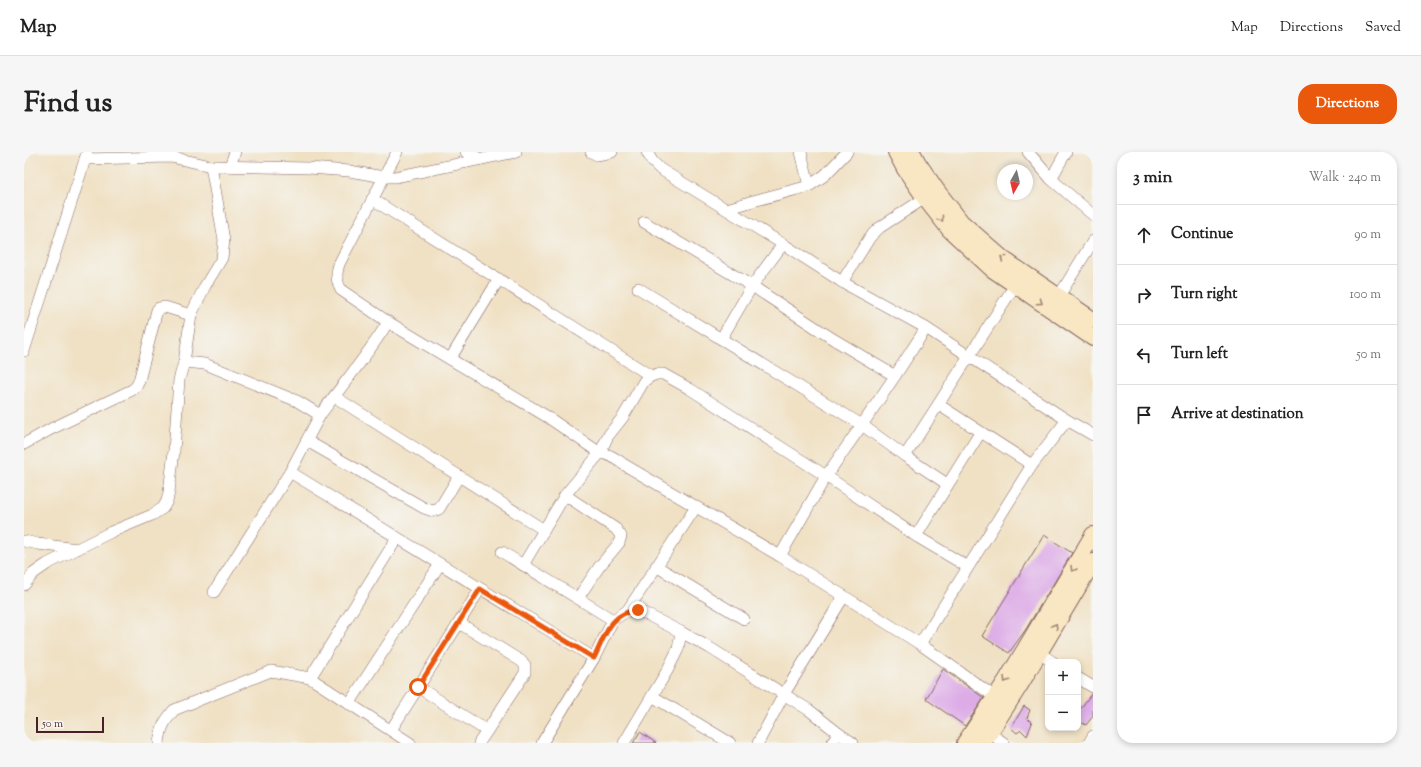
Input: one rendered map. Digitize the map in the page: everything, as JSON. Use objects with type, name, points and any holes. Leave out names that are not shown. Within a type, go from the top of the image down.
[{"type":"main road","points":[[896,152],[905,169],[925,198],[950,230],[969,238],[1004,259],[1093,320]]},
{"type":"main road","points":[[912,152],[937,191],[962,222],[969,238],[992,269],[1093,338]]},
{"type":"main road","points":[[965,743],[995,697],[1093,535]]},
{"type":"main road","points":[[986,738],[1093,562]]},
{"type":"street","points":[[230,166],[235,152]]},
{"type":"street","points":[[397,152],[339,264],[336,274],[337,282],[341,290],[388,322],[546,416],[600,453],[608,454],[617,459],[623,464],[780,556],[920,644],[995,697]]},
{"type":"street","points":[[466,152],[482,159]]},
{"type":"street","points":[[24,351],[86,155],[170,155],[211,166],[309,168],[395,177],[516,152]]},
{"type":"street","points":[[591,152],[597,155],[612,152]]},
{"type":"street","points":[[647,152],[660,169],[727,209],[842,282],[926,328],[1066,420],[1093,435]]},
{"type":"street","points":[[801,152],[809,186]]},
{"type":"street","points":[[727,209],[809,186],[825,175],[847,152]]},
{"type":"street","points":[[1028,152],[1052,179],[1093,215]]},
{"type":"street","points":[[1052,179],[1066,152]]},
{"type":"street","points":[[24,585],[34,573],[47,564],[111,532],[152,515],[163,508],[167,501],[174,451],[179,380],[184,362],[191,315],[205,286],[222,258],[224,240],[211,166]]},
{"type":"street","points":[[842,282],[870,237],[879,228],[925,198]]},
{"type":"street","points":[[372,199],[651,376]]},
{"type":"street","points":[[644,222],[752,286],[833,339],[895,376]]},
{"type":"street","points":[[1059,296],[1093,241]]},
{"type":"street","points":[[721,339],[752,286],[783,244]]},
{"type":"street","points":[[450,360],[498,279]]},
{"type":"street","points":[[905,456],[1015,285]]},
{"type":"street","points":[[638,288],[862,425],[947,484]]},
{"type":"street","points":[[24,444],[136,387],[139,381],[157,310],[159,308],[165,307],[191,315]]},
{"type":"street","points":[[214,592],[290,472],[320,415],[379,337],[388,322]]},
{"type":"street","points":[[780,556],[826,476],[862,425],[926,328]]},
{"type":"street","points":[[184,362],[205,364],[297,401],[320,415]]},
{"type":"street","points":[[523,565],[565,495],[600,453],[613,428],[623,417],[644,382],[651,376],[663,374],[690,389],[826,476],[916,536],[968,567]]},
{"type":"street","points":[[334,397],[544,530]]},
{"type":"street","points":[[939,405],[980,433],[1032,465]]},
{"type":"street","points":[[920,644],[1032,465],[1066,420]]},
{"type":"street","points":[[916,536],[980,433]]},
{"type":"street","points":[[307,441],[424,508],[434,511],[439,509],[459,476]]},
{"type":"street","points":[[290,472],[594,658]]},
{"type":"street","points":[[565,495],[616,529],[621,536],[619,544],[599,567],[578,598]]},
{"type":"street","points":[[542,743],[594,658],[613,620],[627,611],[696,507]]},
{"type":"street","points":[[310,678],[397,538]]},
{"type":"street","points":[[24,541],[77,549]]},
{"type":"street","points":[[502,552],[578,598],[594,610],[613,620]]},
{"type":"street","points":[[349,704],[440,564]]},
{"type":"street","points":[[656,566],[744,619]]},
{"type":"street","points":[[391,730],[480,589]]},
{"type":"street","points":[[758,743],[784,694],[844,596]]},
{"type":"street","points":[[627,611],[638,610],[681,632],[809,710],[853,743]]},
{"type":"street","points":[[459,623],[521,661],[525,665],[525,673],[479,743]]},
{"type":"street","points":[[624,743],[667,671],[675,654],[681,632]]},
{"type":"street","points":[[1039,653],[1048,659]]},
{"type":"street","points":[[159,743],[161,730],[167,718],[174,710],[271,671],[310,678],[410,743]]},
{"type":"street","points":[[1081,680],[1093,687]]},
{"type":"street","points":[[418,687],[487,732]]},
{"type":"street","points":[[652,696],[730,743]]},
{"type":"street","points":[[832,743],[838,733]]},
{"type":"street","points":[[1089,743],[1093,736]]},
{"type":"street","points":[[986,738],[1004,743]]},
{"type":"building","points":[[1044,535],[1072,553],[1026,629],[1009,653],[982,636]]},
{"type":"building","points":[[943,669],[984,698],[965,726],[926,699]]},
{"type":"building","points":[[1091,694],[1093,694],[1093,716],[1086,725],[1081,722],[1081,708]]},
{"type":"building","points":[[1024,706],[1030,710],[1027,718],[1032,723],[1027,736],[1021,730],[1017,733],[1011,728]]},
{"type":"building","points":[[640,732],[656,743],[633,743]]},
{"type":"route","points":[[418,687],[480,589],[594,658],[613,620],[627,611],[638,610]]}]
